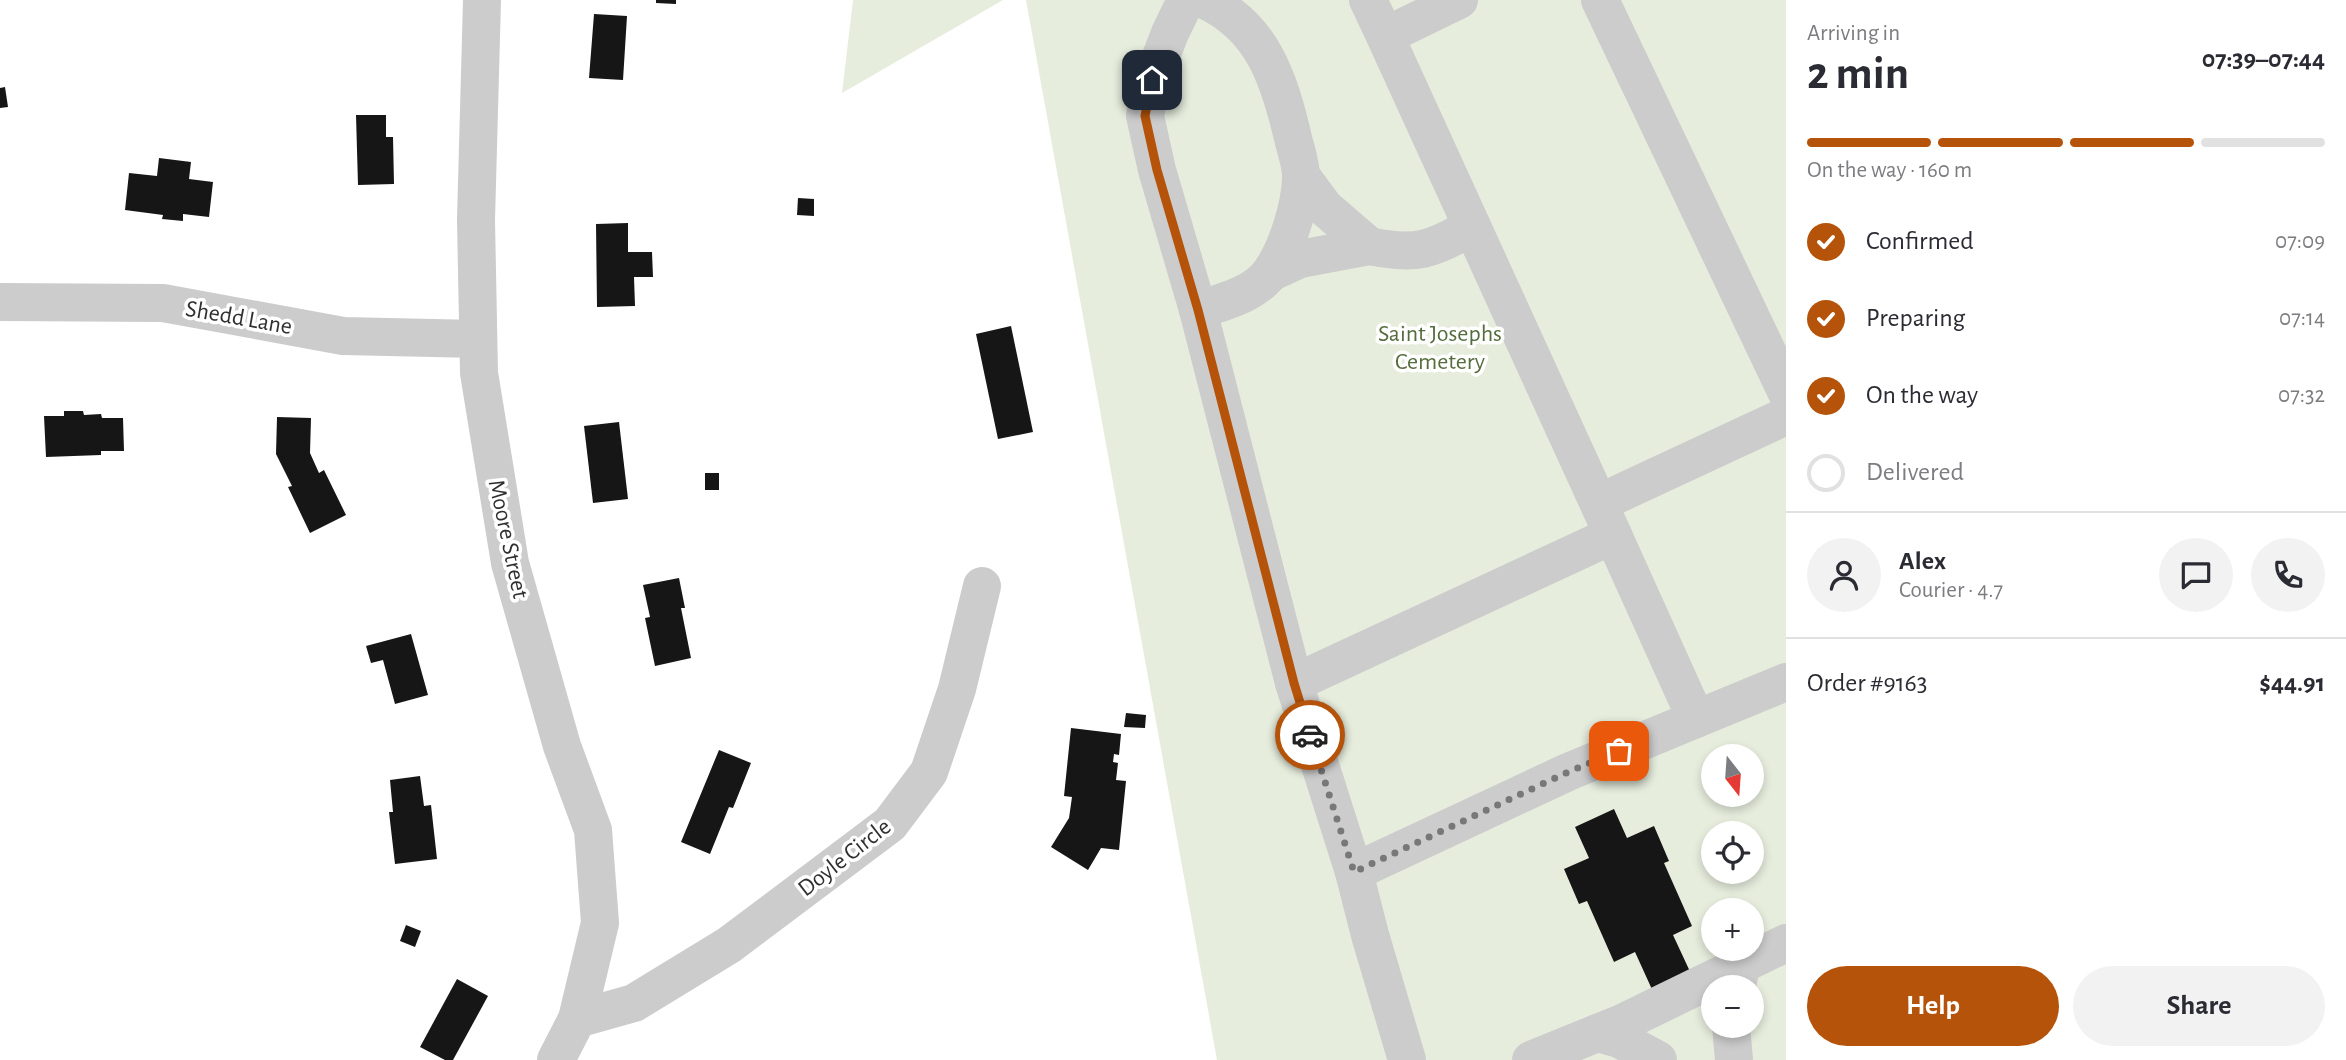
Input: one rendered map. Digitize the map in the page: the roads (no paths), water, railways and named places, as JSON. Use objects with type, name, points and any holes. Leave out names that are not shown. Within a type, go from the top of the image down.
[{"type":"street","name":"Moore Street","points":[[482,0],[476,220],[479,373],[510,563],[562,746],[593,830],[600,923],[578,1019],[556,1060]]},
{"type":"street","points":[[1150,0],[1178,16],[1152,80],[1145,116],[1157,170],[1198,310],[1294,683],[1354,872],[1407,1060]]},
{"type":"street","points":[[1205,0],[1221,7],[1241,23],[1263,49],[1282,100],[1302,177],[1325,208],[1369,246]]},
{"type":"street","points":[[1368,0],[1696,719]]},
{"type":"street","points":[[1385,36],[1459,0]]},
{"type":"street","points":[[1600,0],[1786,391]]},
{"type":"street","points":[[1272,272],[1296,211],[1302,177]]},
{"type":"street","points":[[1198,310],[1254,288],[1272,272],[1300,259],[1369,246],[1396,252],[1419,251],[1438,246],[1472,227]]},
{"type":"street","name":"Shedd Lane","points":[[0,302],[163,303],[343,336],[478,339]]},
{"type":"street","points":[[1294,683],[1606,519],[1786,416]]},
{"type":"street","name":"Doyle Circle","points":[[578,1019],[634,1003],[729,945],[890,824],[929,772],[957,689],[982,586]]},
{"type":"street","points":[[1354,872],[1568,772],[1786,682]]},
{"type":"street","points":[[1740,975],[1786,943]]},
{"type":"street","points":[[1531,1060],[1701,991]]},
{"type":"street","points":[[1598,1033],[1619,1039],[1658,1060]]},
{"type":"street","points":[[1732,1038],[1734,1060]]},
{"type":"park label","name":"Saint Josephs Cemetery","points":[[1440,347]]}]
